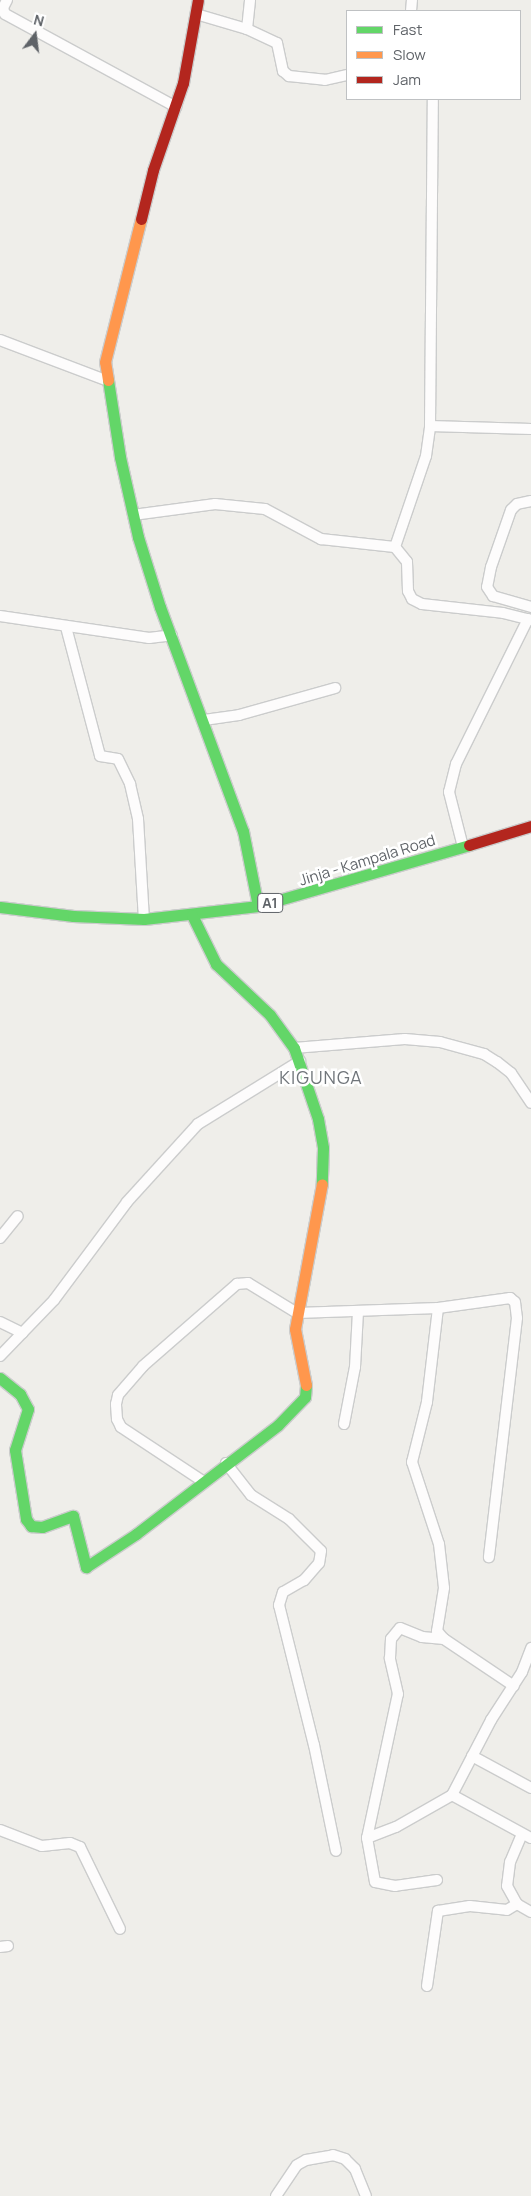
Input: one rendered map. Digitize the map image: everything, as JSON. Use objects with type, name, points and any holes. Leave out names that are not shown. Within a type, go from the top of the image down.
[{"type":"main road","points":[[198,0],[176,107],[154,170],[106,350],[108,381],[133,515],[160,607],[204,720],[243,831],[258,906]]},
{"type":"main road","name":"Jinja - Kampala Road","points":[[0,907],[73,916],[144,919],[258,906],[313,892],[531,826]]},
{"type":"main road","points":[[0,1378],[20,1394],[28,1409],[15,1450],[26,1519],[31,1526],[42,1527],[55,1520],[73,1516],[86,1567],[95,1564],[278,1425],[305,1398],[306,1380],[296,1329],[297,1313],[322,1199],[324,1172],[318,1119],[300,1061],[294,1048],[270,1015],[216,964],[206,949],[192,915]]},
{"type":"street","points":[[7,0],[5,14],[176,107]]},
{"type":"street","points":[[246,29],[250,0]]},
{"type":"street","points":[[196,14],[246,29],[277,43],[283,71],[288,76],[325,80],[346,75]]},
{"type":"street","points":[[395,547],[426,456],[430,426],[433,100]]},
{"type":"street","points":[[0,340],[108,381]]},
{"type":"street","points":[[430,426],[531,429]]},
{"type":"street","points":[[531,501],[518,504],[511,510],[490,567],[487,587],[492,596],[531,607]]},
{"type":"street","points":[[133,515],[215,504],[248,505],[266,509],[321,539],[395,547],[407,562],[408,591],[412,599],[422,604],[530,620],[454,772],[449,792],[463,846]]},
{"type":"street","points":[[0,616],[150,638],[172,635]]},
{"type":"street","points":[[66,627],[100,756],[119,760],[130,784],[138,819],[144,919]]},
{"type":"street","points":[[204,720],[239,714],[335,688]]},
{"type":"street","points":[[294,1048],[405,1039],[440,1042],[476,1052],[497,1062],[510,1073],[531,1103]]},
{"type":"street","points":[[0,1356],[54,1300],[127,1202],[198,1124],[300,1061]]},
{"type":"street","points":[[0,1238],[18,1216]]},
{"type":"street","points":[[204,1482],[121,1427],[115,1412],[118,1395],[143,1366],[237,1284],[248,1283],[297,1313],[438,1308],[510,1298],[515,1302],[517,1318],[489,1557]]},
{"type":"street","points":[[438,1308],[427,1402],[412,1462],[439,1544],[444,1588],[441,1614],[436,1622],[437,1631],[444,1639],[514,1686]]},
{"type":"street","points":[[344,1424],[355,1367],[358,1311]]},
{"type":"street","points":[[0,1322],[23,1333]]},
{"type":"street","points":[[226,1464],[251,1494],[290,1519],[321,1551],[319,1563],[304,1580],[284,1592],[279,1605],[314,1745],[336,1851]]},
{"type":"street","points":[[437,1880],[396,1886],[375,1882],[367,1838],[398,1694],[390,1658],[392,1639],[400,1628],[422,1637],[444,1639]]},
{"type":"street","points":[[367,1838],[396,1827],[452,1795],[472,1756],[514,1686],[530,1652]]},
{"type":"street","points":[[472,1756],[531,1788]]},
{"type":"street","points":[[452,1795],[527,1836],[510,1862],[506,1886],[516,1904],[531,1912]]},
{"type":"street","points":[[0,1830],[42,1846],[70,1844],[80,1847],[120,1929]]},
{"type":"street","points":[[427,1986],[438,1911],[470,1906],[507,1910],[516,1904]]},
{"type":"street","points":[[276,2196],[297,2165],[306,2160],[333,2155],[346,2159],[354,2169],[366,2196]]},
{"type":"traffic: fast","points":[[108,380],[120,457],[138,537],[160,607],[243,831],[258,906]]},
{"type":"traffic: fast","points":[[0,907],[73,916],[144,919],[258,906],[469,845]]},
{"type":"traffic: fast","points":[[192,915],[216,964],[270,1015],[294,1048],[318,1119],[323,1148],[322,1184]]},
{"type":"traffic: fast","points":[[0,1378],[20,1394],[28,1409],[15,1450],[26,1519],[31,1526],[42,1527],[73,1516],[86,1567],[136,1534],[278,1425],[305,1397],[306,1385]]},
{"type":"traffic: slow","points":[[108,380],[105,362],[141,219]]},
{"type":"traffic: slow","points":[[306,1385],[295,1329],[322,1184]]},
{"type":"traffic: jam","points":[[141,219],[153,170],[183,83],[198,0]]},
{"type":"traffic: jam","points":[[469,845],[531,826]]},
{"type":"district","name":"KIGUNGA","points":[[321,1077]]}]
